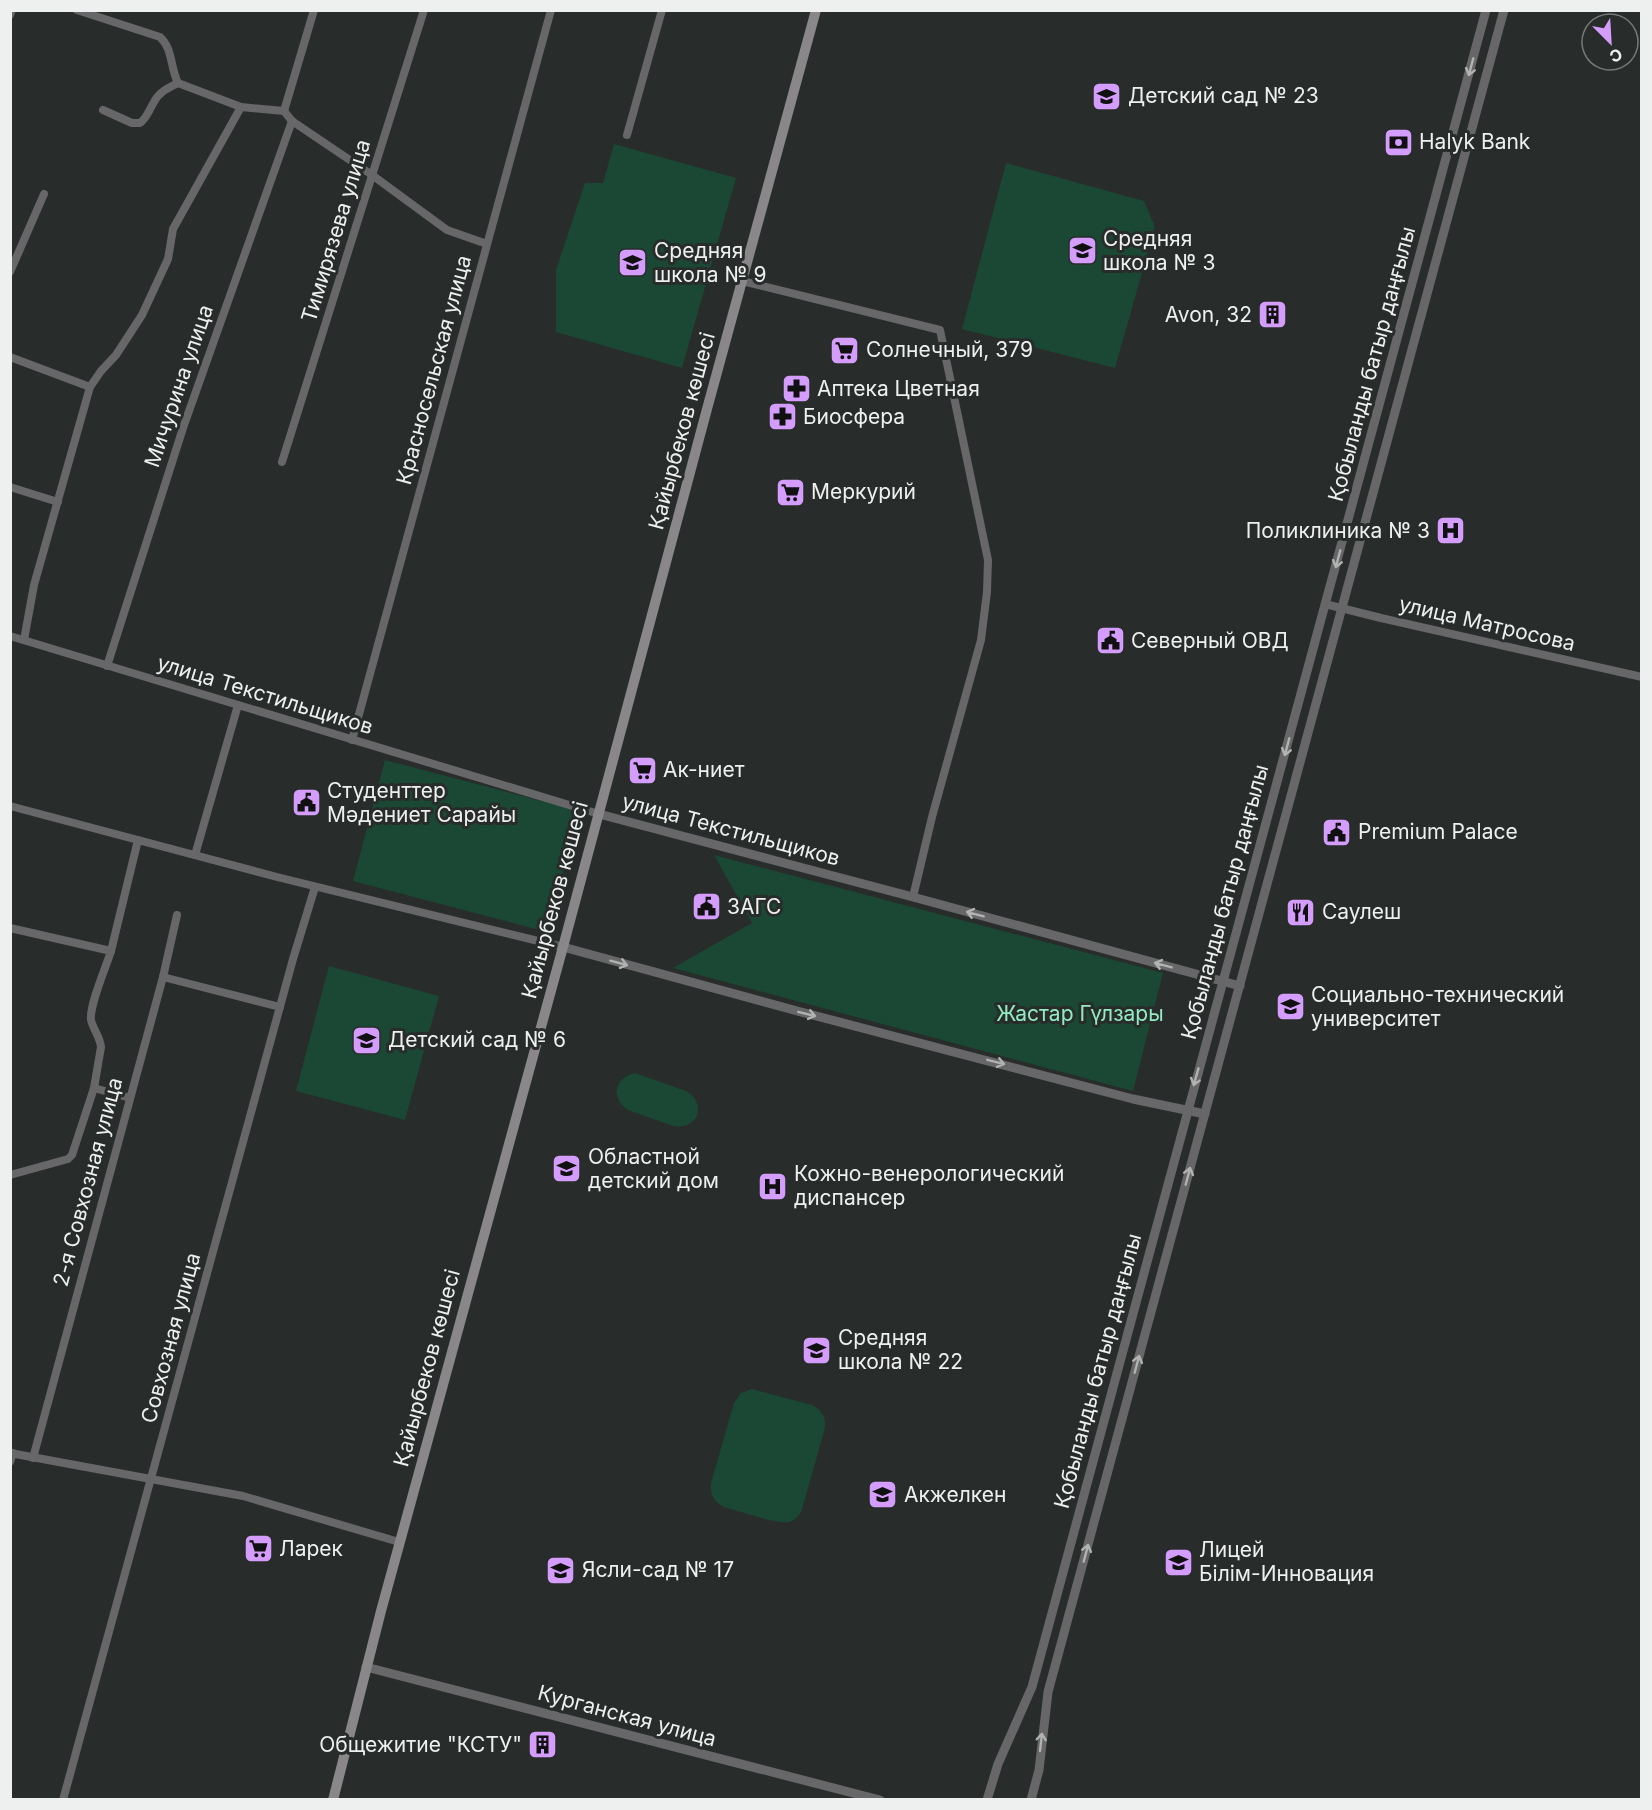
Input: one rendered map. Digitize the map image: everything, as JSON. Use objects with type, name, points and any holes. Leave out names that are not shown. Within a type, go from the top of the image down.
[{"type":"main road","name":"Қайырбеков көшесі","points":[[333,1800],[399,1542],[563,947],[706,409],[816,10]]},
{"type":"street","points":[[10,15],[12,10]]},
{"type":"street","points":[[77,10],[160,37],[170,52],[171,67],[178,83],[241,107],[284,111],[292,121],[372,175],[447,230],[487,244]]},
{"type":"street","points":[[284,111],[314,10]]},
{"type":"street","name":"Тимирязева улица","points":[[282,462],[424,10]]},
{"type":"street","name":"Красносельская улица","points":[[352,740],[551,10]]},
{"type":"street","points":[[627,135],[662,10]]},
{"type":"street","name":"Қобыланды батыр даңғылы","points":[[987,1800],[998,1764],[1032,1687],[1486,10]]},
{"type":"street","name":"Қобыланды батыр даңғылы","points":[[1031,1800],[1039,1770],[1048,1692],[1504,10]]},
{"type":"street","points":[[103,110],[132,123],[140,123],[145,120],[160,93],[178,83]]},
{"type":"street","points":[[24,640],[34,585],[90,387],[116,355],[142,315],[168,259],[173,229],[241,107]]},
{"type":"street","name":"Мичурина улица","points":[[107,666],[183,428],[292,121]]},
{"type":"street","points":[[10,272],[44,194]]},
{"type":"street","points":[[742,281],[940,330],[988,560],[987,592],[981,640],[932,818],[913,897]]},
{"type":"street","points":[[10,357],[90,387]]},
{"type":"street","points":[[10,487],[58,502]]},
{"type":"street","name":"улица Матросова","points":[[1326,604],[1641,677]]},
{"type":"street","name":"улица Текстильщиков","points":[[10,636],[599,814],[1239,986]]},
{"type":"street","points":[[195,855],[238,705]]},
{"type":"street","points":[[10,806],[315,887],[563,947],[1133,1099],[1205,1114]]},
{"type":"street","points":[[10,1175],[68,1159],[72,1155],[94,1088],[101,1047],[91,1019],[93,1005],[111,951],[138,840]]},
{"type":"street","name":"Совхозная улица","points":[[63,1800],[280,1007],[315,887]]},
{"type":"street","name":"2-я Совхозная улица","points":[[33,1458],[163,977],[177,915]]},
{"type":"street","points":[[10,928],[111,951]]},
{"type":"street","points":[[163,977],[280,1007]]},
{"type":"street","points":[[94,1088],[130,1098]]},
{"type":"street","points":[[10,1462],[12,1453],[243,1496],[399,1542]]},
{"type":"street","name":"Курганская улица","points":[[366,1666],[880,1800]]},
{"type":"green space","points":[[614,144],[736,178],[682,368],[556,332],[556,270],[585,183],[603,183]]},
{"type":"green space","points":[[1006,163],[1144,201],[1155,227],[1115,368],[962,329]]},
{"type":"green space","points":[[385,760],[579,811],[547,932],[353,881]]},
{"type":"green space","name":"Жастар Гүлзары","points":[[714,855],[1163,973],[1133,1091],[673,968],[752,923]]},
{"type":"green space","points":[[329,966],[439,996],[405,1120],[296,1091]]},
{"type":"green space","points":[[635,1073],[686,1091],[693,1096],[698,1109],[694,1120],[682,1126],[673,1126],[628,1110],[619,1100],[617,1089],[623,1079]]},
{"type":"green space","points":[[752,1389],[812,1405],[821,1412],[825,1420],[825,1428],[802,1509],[794,1520],[789,1522],[767,1519],[724,1507],[712,1495],[711,1483],[734,1403],[741,1393]]},
{"type":"place","name":"Детский сад № 23","points":[[1107,96]]},
{"type":"place","name":"Halyk Bank","points":[[1398,142]]},
{"type":"place","name":"Средняя школа № 3","points":[[1082,251]]},
{"type":"place","name":"Средняя школа № 9","points":[[633,263]]},
{"type":"place","name":"Avon, 32","points":[[1273,315]]},
{"type":"place","name":"Солнечный, 379","points":[[845,350]]},
{"type":"place","name":"Аптека Цветная","points":[[796,389]]},
{"type":"place","name":"Биосфера","points":[[782,417]]},
{"type":"place","name":"Меркурий","points":[[790,492]]},
{"type":"place","name":"Поликлиника № 3","points":[[1451,531]]},
{"type":"place","name":"Северный ОВД","points":[[1110,641]]},
{"type":"place","name":"Ак-ниет","points":[[642,770]]},
{"type":"place","name":"Студенттер Мәдениет Сарайы","points":[[306,803]]},
{"type":"place","name":"Premium Palace","points":[[1337,832]]},
{"type":"place","name":"ЗАГС","points":[[706,907]]},
{"type":"place","name":"Саулеш","points":[[1301,912]]},
{"type":"place","name":"Социально-технический университет","points":[[1290,1007]]},
{"type":"place","name":"Детский сад № 6","points":[[367,1040]]},
{"type":"place","name":"Областной детский дом","points":[[567,1169]]},
{"type":"place","name":"Кожно-венерологический диспансер","points":[[773,1186]]},
{"type":"place","name":"Средняя школа № 22","points":[[817,1350]]},
{"type":"place","name":"Акжелкен","points":[[883,1495]]},
{"type":"place","name":"Ларек","points":[[258,1549]]},
{"type":"place","name":"Лицей Білім-Инновация","points":[[1178,1562]]},
{"type":"place","name":"Ясли-сад № 17","points":[[561,1570]]},
{"type":"place","name":"Общежитие \"КСТУ\"","points":[[543,1745]]}]
